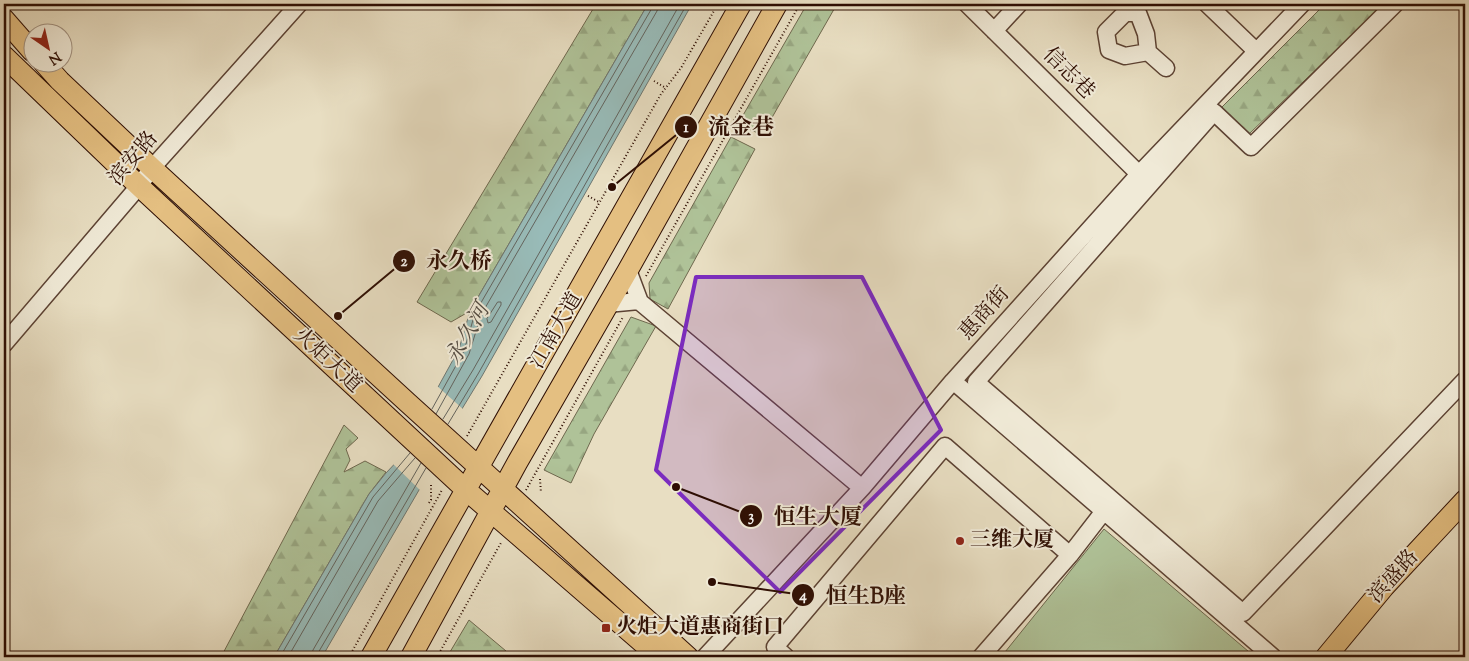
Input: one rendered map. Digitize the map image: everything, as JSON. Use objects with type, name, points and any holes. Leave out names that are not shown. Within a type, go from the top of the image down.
[{"type":"main road","name":"江南大道","points":[[372,657],[465,489],[742,4]]},
{"type":"main road","name":"江南大道","points":[[411,657],[502,489],[628,270],[776,4]]},
{"type":"main road","points":[[4,19],[22,40]]},
{"type":"main road","name":"火炬大道","points":[[4,56],[139,186],[465,489],[659,657]]},
{"type":"main road","name":"火炬大道","points":[[52,72],[152,168],[519,505],[688,657]]},
{"type":"main road","name":"滨盛路","points":[[1326,657],[1384,587],[1465,500]]},
{"type":"main road","name":"滨盛路","points":[[1336,657],[1388,593],[1465,510]]},
{"type":"street","name":"滨安路","points":[[4,344],[139,186],[152,168],[300,4]]},
{"type":"street","name":"信志巷","points":[[967,4],[1139,174]]},
{"type":"street","points":[[994,31],[1019,4]]},
{"type":"street","points":[[1207,4],[1256,51]]},
{"type":"street","name":"惠商街","points":[[705,657],[862,488],[953,381],[1139,174],[1302,4]]},
{"type":"street","points":[[1396,4],[1251,147],[1214,112],[976,382],[1243,613],[1465,380]]},
{"type":"street","points":[[1148,52],[1125,56],[1109,50],[1106,32],[1132,8],[1146,34],[1148,52],[1166,68]]},
{"type":"street","points":[[628,270],[635,299],[862,488]]},
{"type":"street","points":[[607,304],[635,299]]},
{"type":"street","points":[[953,381],[1273,657]]},
{"type":"street","points":[[786,657],[776,647],[945,446],[1070,555]]},
{"type":"street","points":[[981,657],[1070,555],[1104,511]]},
{"type":"path","points":[[457,447],[474,423],[666,88],[681,68],[718,4]]},
{"type":"path","points":[[519,505],[534,474],[635,299],[800,4]]},
{"type":"path","points":[[654,81],[666,88]]},
{"type":"path","points":[[588,196],[600,202]]},
{"type":"path","points":[[349,657],[430,512],[444,469]]},
{"type":"path","points":[[540,479],[541,493]]},
{"type":"path","points":[[429,503],[431,500],[431,485]]},
{"type":"path","points":[[437,657],[495,555],[509,526]]},
{"type":"highlighted area","points":[[696,277],[862,277],[941,430],[780,592],[656,470]]},
{"type":"green space","points":[[596,4],[648,4],[470,311],[451,322],[417,302]]},
{"type":"green space","points":[[807,4],[837,4],[762,135],[738,124]]},
{"type":"green space","points":[[1325,4],[1384,4],[1249,134],[1222,107]]},
{"type":"green space","points":[[731,137],[755,149],[668,309],[650,299],[649,283]]},
{"type":"green space","points":[[631,317],[656,326],[594,434],[571,483],[544,470]]},
{"type":"green space","points":[[344,425],[358,438],[346,449],[350,460],[344,472],[365,461],[386,472],[369,494],[274,657],[221,657]]},
{"type":"green space","points":[[1104,529],[1255,657],[1001,657]]},
{"type":"green space","points":[[469,620],[506,651],[502,657],[447,657]]},
{"type":"water","name":"永久河","points":[[648,4],[692,4],[457,417],[426,478],[322,657],[274,657],[369,494],[403,455],[459,349],[470,311]]},
{"type":"pier","points":[[436,385],[464,410],[421,491],[392,463],[401,453]]},
{"type":"place","name":"流金巷","points":[[612,187]]},
{"type":"place","name":"永久桥","points":[[338,316]]},
{"type":"place","name":"恒生大厦","points":[[676,487]]},
{"type":"place","name":"三维大厦","points":[[960,541]]},
{"type":"place","name":"恒生B座","points":[[712,582]]},
{"type":"place","name":"火炬大道惠商街口","points":[[606,628]]}]
